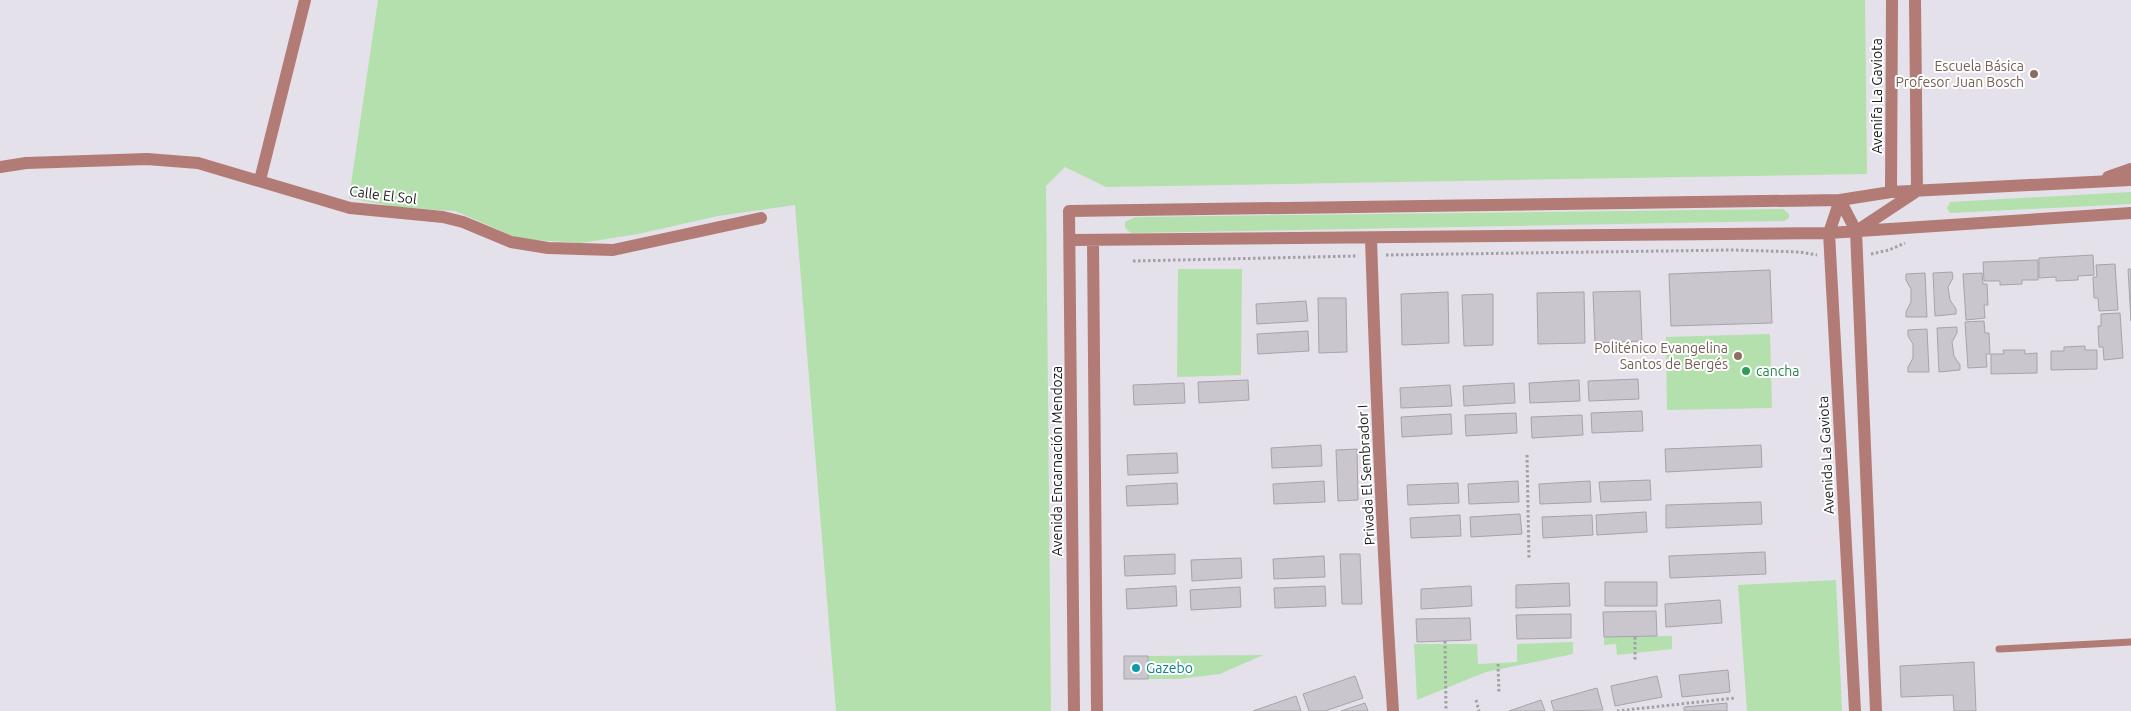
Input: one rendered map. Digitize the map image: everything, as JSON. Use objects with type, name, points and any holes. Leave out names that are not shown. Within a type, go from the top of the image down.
[{"type":"street","points":[[260,180],[305,0]]},
{"type":"street","name":"Avenifa La Gaviota","points":[[1891,192],[1892,0]]},
{"type":"street","points":[[1915,0],[1917,191]]},
{"type":"street","name":"Calle El Sol","points":[[0,166],[26,162],[147,159],[198,163],[350,208],[443,217],[463,222],[512,242],[548,248],[614,250],[761,218]]},
{"type":"street","points":[[2091,182],[2131,168]]},
{"type":"street","points":[[1876,711],[1856,231],[1840,200],[1891,192],[2131,180]]},
{"type":"street","points":[[1856,231],[1917,191]]},
{"type":"street","name":"Avenida Encarnación Mendoza","points":[[1074,711],[1071,240],[1069,211],[1840,200]]},
{"type":"street","name":"Avenida La Gaviota","points":[[1840,200],[1829,232],[1855,711]]},
{"type":"street","points":[[1071,240],[1829,232],[2131,214]]},
{"type":"street","name":"Privada El Sembrador I","points":[[1371,238],[1382,527],[1386,563],[1393,711]]},
{"type":"street","points":[[1093,240],[1097,711]]},
{"type":"lane","points":[[1999,649],[2131,642]]},
{"type":"path","points":[[1527,455],[1529,560]]},
{"type":"path","points":[[1635,637],[1635,661]]},
{"type":"path","points":[[1444,641],[1446,709]]},
{"type":"path","points":[[1498,664],[1499,693]]},
{"type":"path","points":[[1617,711],[1735,698]]},
{"type":"path","points":[[1476,700],[1479,711]]},
{"type":"green space","points":[[378,0],[1865,0],[1867,174],[1106,187],[1065,167],[1046,186],[1051,711],[836,711],[795,205],[718,216],[638,234],[581,243],[520,239],[455,211],[395,207],[349,198]]},
{"type":"green space","points":[[2131,192],[2131,204],[1950,213],[1947,208],[1950,202]]},
{"type":"green space","points":[[1783,209],[1789,214],[1789,218],[1784,221],[1132,233],[1125,227],[1125,222],[1135,217]]},
{"type":"green space","points":[[1178,269],[1242,269],[1241,375],[1177,377]]},
{"type":"green space","points":[[1770,334],[1772,408],[1667,410],[1666,337]]},
{"type":"green space","points":[[1836,580],[1842,711],[1747,711],[1738,585]]},
{"type":"green space","points":[[1672,636],[1672,649],[1617,655],[1616,644],[1604,645],[1604,637]]},
{"type":"green space","points":[[1573,642],[1573,654],[1486,672],[1417,700],[1414,644],[1477,644],[1478,664],[1517,662],[1517,644]]},
{"type":"green space","points":[[1263,655],[1220,674],[1178,679],[1148,679],[1148,656]]},
{"type":"building","points":[[2093,255],[2094,275],[2078,276],[2078,280],[2056,281],[2056,277],[2039,278],[2039,258]]},
{"type":"building","points":[[2038,260],[2038,280],[2022,280],[2022,284],[2000,285],[2000,281],[1984,281],[1983,262]]},
{"type":"building","points":[[2115,264],[2118,310],[2099,311],[2098,298],[2094,298],[2093,277],[2097,277],[2096,265]]},
{"type":"building","points":[[2128,269],[2131,269],[2131,321]]},
{"type":"building","points":[[1770,270],[1772,323],[1671,326],[1669,274]]},
{"type":"building","points":[[1952,272],[1953,278],[1948,287],[1950,300],[1956,309],[1956,314],[1935,316],[1933,273]]},
{"type":"building","points":[[1925,273],[1927,317],[1906,317],[1906,312],[1911,302],[1911,289],[1906,280],[1906,274]]},
{"type":"building","points":[[1982,273],[1983,284],[1987,284],[1988,305],[1984,305],[1985,318],[1966,320],[1963,274]]},
{"type":"building","points":[[1640,291],[1642,341],[1595,343],[1593,292]]},
{"type":"building","points":[[1448,292],[1449,343],[1402,345],[1401,294]]},
{"type":"building","points":[[1584,292],[1585,343],[1538,344],[1537,293]]},
{"type":"building","points":[[1493,294],[1493,345],[1464,346],[1462,295]]},
{"type":"building","points":[[1318,298],[1346,298],[1347,352],[1319,353]]},
{"type":"building","points":[[1306,301],[1308,321],[1257,324],[1256,304]]},
{"type":"building","points":[[2120,313],[2123,358],[2104,360],[2103,347],[2099,347],[2098,326],[2101,326],[2101,314]]},
{"type":"building","points":[[1984,321],[1985,333],[1989,333],[1990,354],[1986,354],[1987,367],[1968,368],[1965,322]]},
{"type":"building","points":[[1957,327],[1957,333],[1952,342],[1954,356],[1960,365],[1960,370],[1939,372],[1937,328]]},
{"type":"building","points":[[1927,329],[1929,372],[1908,372],[1908,367],[1913,358],[1913,344],[1908,336],[1908,330]]},
{"type":"building","points":[[1308,331],[1309,351],[1258,354],[1257,334]]},
{"type":"building","points":[[2085,346],[2085,350],[2097,350],[2097,369],[2051,370],[2051,351],[2064,351],[2064,347]]},
{"type":"building","points":[[2003,350],[2025,350],[2025,354],[2037,353],[2037,373],[1991,374],[1991,354],[2004,354]]},
{"type":"building","points":[[1638,379],[1639,399],[1589,401],[1588,381]]},
{"type":"building","points":[[1248,380],[1249,400],[1199,403],[1198,382]]},
{"type":"building","points":[[1579,380],[1580,401],[1530,403],[1529,383]]},
{"type":"building","points":[[1184,383],[1185,403],[1134,405],[1133,385]]},
{"type":"building","points":[[1514,383],[1515,403],[1464,406],[1463,386]]},
{"type":"building","points":[[1450,385],[1452,406],[1401,408],[1400,388]]},
{"type":"building","points":[[1642,411],[1643,431],[1592,433],[1591,413]]},
{"type":"building","points":[[1516,413],[1517,433],[1466,436],[1465,415]]},
{"type":"building","points":[[1451,414],[1452,434],[1402,437],[1401,417]]},
{"type":"building","points":[[1582,415],[1583,435],[1532,438],[1531,417]]},
{"type":"building","points":[[1321,445],[1322,466],[1272,468],[1271,448]]},
{"type":"building","points":[[1761,445],[1762,467],[1666,472],[1665,449]]},
{"type":"building","points":[[1357,449],[1358,500],[1338,501],[1336,450]]},
{"type":"building","points":[[1177,453],[1178,473],[1128,475],[1127,455]]},
{"type":"building","points":[[1650,480],[1651,500],[1601,502],[1599,482]]},
{"type":"building","points":[[1324,481],[1325,502],[1274,504],[1273,484]]},
{"type":"building","points":[[1518,481],[1519,502],[1469,504],[1468,484]]},
{"type":"building","points":[[1590,481],[1591,502],[1540,504],[1539,484]]},
{"type":"building","points":[[1177,483],[1178,504],[1127,506],[1126,486]]},
{"type":"building","points":[[1458,483],[1459,503],[1408,505],[1407,485]]},
{"type":"building","points":[[1761,502],[1762,524],[1666,528],[1666,505]]},
{"type":"building","points":[[1646,512],[1647,532],[1597,535],[1596,515]]},
{"type":"building","points":[[1520,514],[1522,534],[1471,537],[1470,517]]},
{"type":"building","points":[[1460,515],[1461,536],[1411,538],[1410,518]]},
{"type":"building","points":[[1592,515],[1593,535],[1543,538],[1542,517]]},
{"type":"building","points":[[1765,552],[1766,574],[1670,578],[1669,556]]},
{"type":"building","points":[[1175,554],[1175,574],[1125,576],[1124,556]]},
{"type":"building","points":[[1340,554],[1360,554],[1362,604],[1342,604]]},
{"type":"building","points":[[1324,556],[1325,577],[1274,579],[1273,559]]},
{"type":"building","points":[[1241,558],[1242,578],[1192,581],[1191,560]]},
{"type":"building","points":[[1605,582],[1657,582],[1657,606],[1605,606]]},
{"type":"building","points":[[1569,583],[1570,606],[1516,608],[1516,585]]},
{"type":"building","points":[[1176,586],[1177,606],[1127,609],[1126,589]]},
{"type":"building","points":[[1325,586],[1326,606],[1275,608],[1274,588]]},
{"type":"building","points":[[1471,586],[1472,606],[1421,609],[1421,589]]},
{"type":"building","points":[[1240,587],[1241,607],[1191,610],[1190,590]]},
{"type":"building","points":[[1720,600],[1722,623],[1666,627],[1665,604]]},
{"type":"building","points":[[1656,611],[1657,636],[1604,637],[1603,612]]},
{"type":"building","points":[[1571,614],[1571,638],[1517,639],[1516,615]]},
{"type":"building","points":[[1470,618],[1471,640],[1417,642],[1416,619]]},
{"type":"building","name":"Gazebo","points":[[1124,656],[1148,656],[1148,679],[1124,679]]},
{"type":"building","points":[[1974,662],[1976,711],[1954,711],[1953,695],[1901,697],[1900,666]]},
{"type":"building","points":[[1728,670],[1730,692],[1682,697],[1679,675]]},
{"type":"building","points":[[1355,676],[1363,698],[1325,711],[1309,711],[1303,694]]},
{"type":"building","points":[[1657,676],[1662,697],[1615,706],[1611,686]]},
{"type":"building","points":[[1597,688],[1603,710],[1554,711],[1551,701]]},
{"type":"building","points":[[1296,696],[1301,711],[1253,711]]},
{"type":"building","points":[[1541,700],[1545,711],[1509,711]]},
{"type":"building","points":[[1365,703],[1368,711],[1341,711]]},
{"type":"building","points":[[1727,703],[1727,711],[1684,711],[1684,707]]},
{"type":"place","name":"Escuela Básica Profesor Juan Bosch","points":[[2034,74]]},
{"type":"place","name":"Politénico Evangelina Santos de Bergés","points":[[1738,356]]},
{"type":"place","name":"cancha","points":[[1746,371]]},
{"type":"place","name":"Gazebo","points":[[1136,668]]}]
